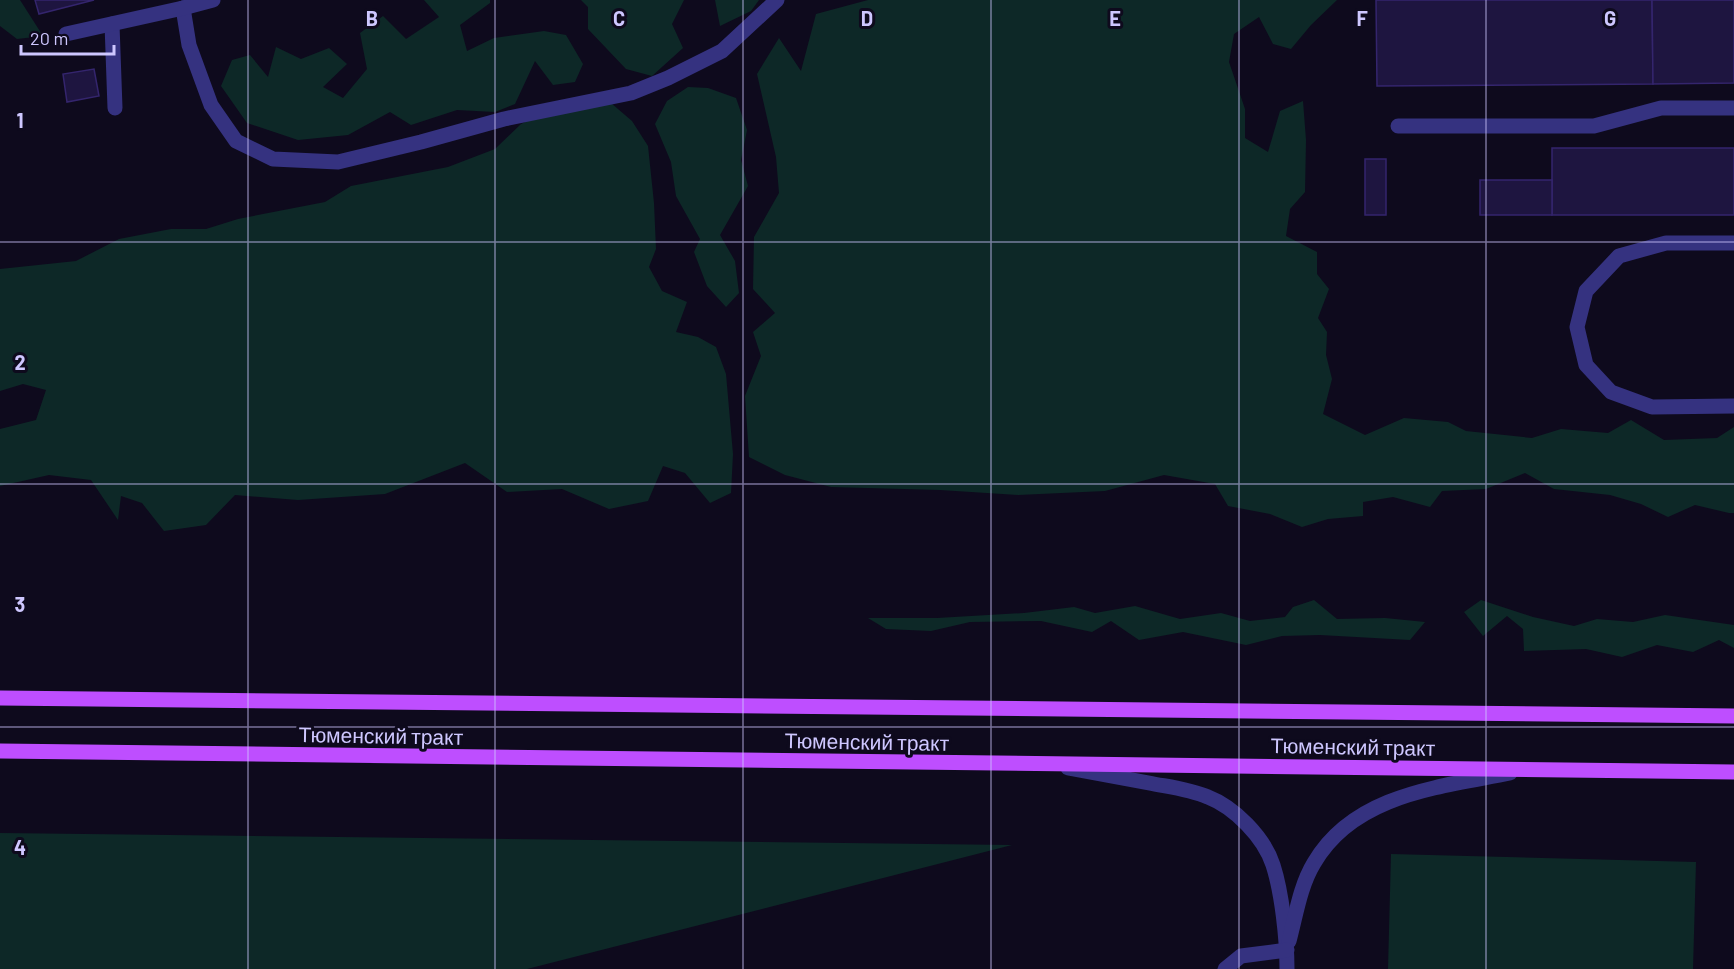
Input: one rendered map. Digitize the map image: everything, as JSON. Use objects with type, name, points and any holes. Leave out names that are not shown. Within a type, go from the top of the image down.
[{"type":"main road","name":"Тюменский тракт","points":[[0,698],[1734,716]]},
{"type":"main road","name":"Тюменский тракт","points":[[0,751],[1734,772]]},
{"type":"street","points":[[66,34],[213,0]]},
{"type":"street","points":[[183,8],[189,45],[211,105],[236,141],[273,159],[338,162],[504,119],[631,93],[668,78],[722,51],[777,0]]},
{"type":"street","points":[[112,24],[115,108]]},
{"type":"street","points":[[1398,126],[1594,126],[1661,108],[1734,108]]},
{"type":"street","points":[[1734,243],[1666,243],[1619,256],[1586,291],[1576,327],[1586,365],[1611,392],[1652,407],[1734,406]]},
{"type":"street","points":[[1045,764],[1189,791],[1209,797],[1227,807],[1244,821],[1260,841],[1272,863],[1278,886],[1287,950],[1287,969]]},
{"type":"street","points":[[1287,950],[1304,883],[1330,840],[1351,822],[1374,807],[1414,793],[1525,770]]},
{"type":"street","points":[[1225,969],[1241,956],[1287,950]]},
{"type":"green space","points":[[0,0],[20,0],[43,36],[17,39],[0,26]]},
{"type":"green space","points":[[424,0],[490,0],[490,3],[460,25],[467,51],[494,38],[544,31],[566,35],[583,64],[575,82],[553,85],[535,61],[515,104],[495,112],[457,110],[411,125],[390,112],[348,135],[298,140],[247,123],[221,86],[232,60],[250,55],[268,77],[276,47],[301,59],[329,48],[347,64],[323,87],[343,98],[367,69],[360,33],[383,16],[406,39],[439,17]]},
{"type":"green space","points":[[581,0],[684,0],[672,24],[683,48],[652,76],[626,69],[588,29],[588,7]]},
{"type":"green space","points":[[715,0],[759,0],[751,11],[720,26]]},
{"type":"green space","points":[[868,0],[1337,0],[1311,25],[1291,49],[1273,44],[1259,17],[1234,34],[1229,62],[1245,109],[1245,138],[1268,152],[1280,111],[1303,101],[1306,140],[1305,192],[1290,209],[1286,236],[1317,252],[1317,274],[1329,289],[1318,318],[1327,332],[1326,355],[1332,379],[1323,414],[1365,435],[1404,418],[1448,422],[1466,431],[1532,438],[1561,429],[1608,433],[1631,420],[1664,440],[1717,438],[1734,427],[1734,513],[1695,505],[1668,517],[1641,504],[1610,495],[1554,489],[1525,473],[1486,489],[1442,491],[1430,507],[1393,497],[1363,502],[1363,516],[1328,519],[1302,527],[1270,514],[1228,506],[1215,484],[1164,475],[1105,491],[1018,495],[831,487],[785,475],[749,457],[745,396],[761,356],[753,332],[775,313],[753,289],[754,237],[779,193],[776,157],[757,74],[779,38],[801,71],[816,14]]},
{"type":"green space","points":[[688,87],[708,88],[736,98],[747,130],[741,160],[748,186],[720,235],[735,261],[739,293],[726,307],[707,286],[694,252],[700,239],[676,196],[671,162],[655,124],[667,101]]},
{"type":"green space","points":[[611,103],[632,121],[648,146],[656,249],[649,267],[662,291],[687,302],[676,332],[698,337],[716,347],[726,374],[733,454],[731,493],[710,503],[685,473],[663,466],[648,501],[609,509],[562,489],[507,492],[465,463],[385,494],[298,500],[235,495],[206,525],[164,531],[142,503],[121,496],[118,520],[91,480],[49,475],[0,486],[0,429],[36,420],[46,390],[23,384],[0,391],[0,269],[76,261],[119,239],[171,229],[206,229],[238,219],[325,202],[351,186],[448,167],[495,149],[521,124],[559,106]]},
{"type":"green space","points":[[1314,600],[1337,619],[1385,618],[1425,622],[1410,640],[1320,635],[1282,636],[1246,645],[1183,632],[1139,640],[1111,621],[1092,632],[1041,621],[970,622],[931,631],[886,629],[868,618],[937,618],[1024,613],[1074,607],[1095,613],[1135,606],[1180,619],[1221,613],[1250,621],[1285,617],[1293,607]]},
{"type":"green space","points":[[1481,600],[1533,617],[1574,626],[1597,619],[1633,622],[1665,615],[1734,625],[1734,648],[1719,640],[1693,652],[1657,645],[1622,657],[1586,649],[1524,651],[1523,629],[1507,616],[1483,636],[1464,612]]},
{"type":"green space","points":[[0,833],[1012,845],[527,969],[0,969]]},
{"type":"green space","points":[[1391,854],[1696,862],[1693,969],[1388,969]]},
{"type":"building","points":[[35,0],[94,0],[39,14]]},
{"type":"building","points":[[1376,0],[1652,0],[1653,84],[1377,86]]},
{"type":"building","points":[[1652,0],[1734,0],[1734,83],[1653,84]]},
{"type":"building","points":[[94,69],[99,96],[67,102],[63,74]]},
{"type":"building","points":[[1552,148],[1734,148],[1734,215],[1552,215]]},
{"type":"building","points":[[1365,159],[1386,159],[1386,215],[1365,215]]},
{"type":"building","points":[[1480,180],[1552,180],[1552,215],[1480,215]]}]
